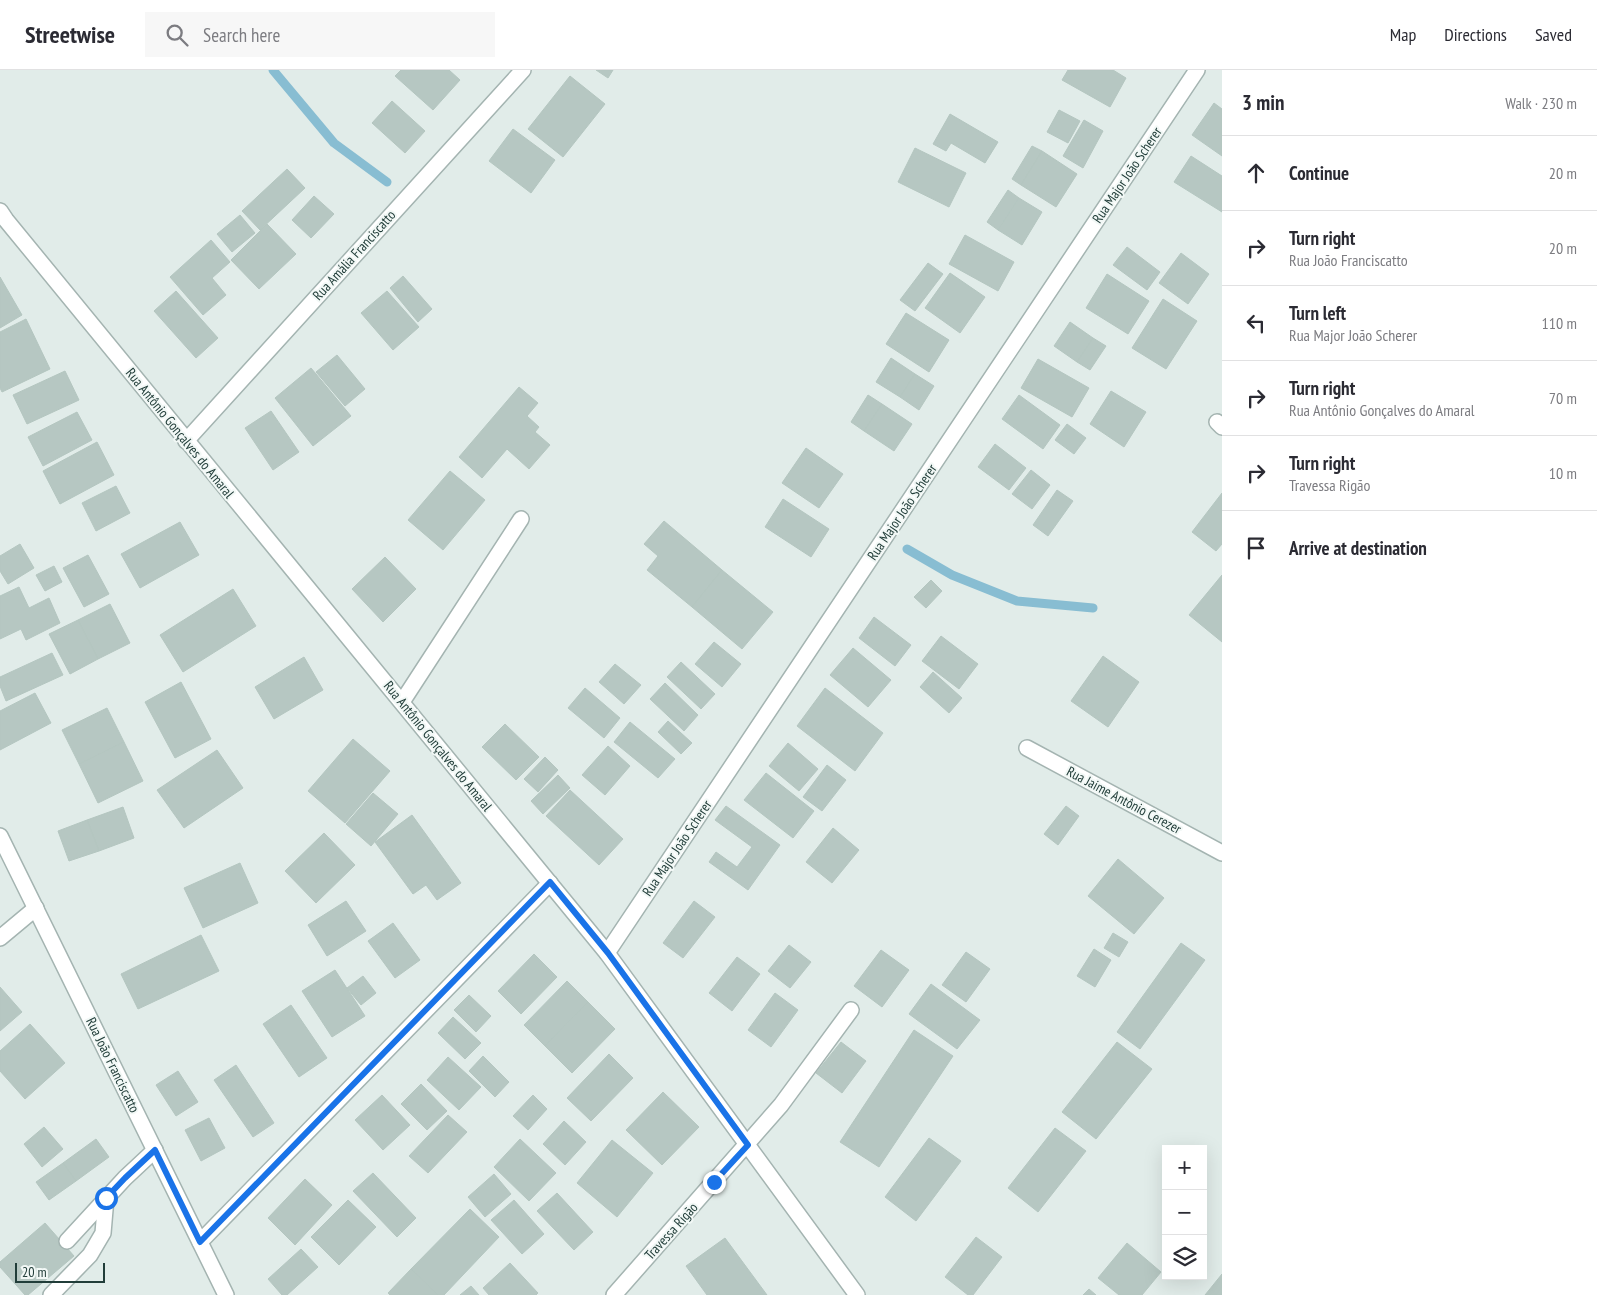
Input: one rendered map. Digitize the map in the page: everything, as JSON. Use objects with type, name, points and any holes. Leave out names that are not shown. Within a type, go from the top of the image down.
[{"type":"street","name":"Rua Amália Franciscatto","points":[[186,440],[523,70]]},
{"type":"street","name":"Rua Major João Scherer","points":[[608,953],[1197,70]]},
{"type":"street","name":"Rua Antônio Gonçalves do Amaral","points":[[0,211],[608,953],[858,1295]]},
{"type":"street","points":[[402,702],[521,519]]},
{"type":"street","name":"Rua Jaime Antônio Cerezer","points":[[1027,748],[1222,853]]},
{"type":"street","name":"Rua João Franciscatto","points":[[0,836],[225,1295]]},
{"type":"street","points":[[200,1242],[550,882]]},
{"type":"street","points":[[0,938],[36,908]]},
{"type":"street","name":"Travessa Rigão","points":[[614,1295],[781,1106],[851,1010]]},
{"type":"street","points":[[67,1241],[125,1178],[155,1150]]},
{"type":"street","points":[[52,1295],[90,1255],[103,1233],[106,1198]]},
{"type":"building","points":[[401,70],[449,70],[460,80],[433,110],[395,76]]},
{"type":"building","points":[[596,70],[613,70],[608,78]]},
{"type":"building","points":[[1068,70],[1113,70],[1126,78],[1110,107],[1062,80]]},
{"type":"building","points":[[570,76],[605,104],[563,157],[528,129]]},
{"type":"building","points":[[392,101],[425,131],[405,153],[372,123]]},
{"type":"building","points":[[1214,103],[1222,109],[1222,156],[1192,135]]},
{"type":"building","points":[[1059,110],[1080,121],[1068,143],[1047,132]]},
{"type":"building","points":[[950,114],[998,142],[985,163],[951,143],[946,151],[933,144]]},
{"type":"building","points":[[1084,120],[1103,131],[1083,168],[1063,156]]},
{"type":"building","points":[[513,129],[555,160],[531,193],[489,161]]},
{"type":"building","points":[[1032,146],[1042,151],[1021,185],[1012,179]]},
{"type":"building","points":[[915,148],[966,173],[949,207],[898,182]]},
{"type":"building","points":[[1042,151],[1077,174],[1056,207],[1021,185]]},
{"type":"building","points":[[1191,156],[1222,176],[1222,212],[1174,182]]},
{"type":"building","points":[[287,169],[305,188],[260,230],[242,211]]},
{"type":"building","points":[[1008,190],[1019,198],[998,230],[987,222]]},
{"type":"building","points":[[314,196],[334,214],[311,238],[292,220]]},
{"type":"building","points":[[1019,198],[1042,212],[1022,245],[998,230]]},
{"type":"building","points":[[240,215],[255,233],[232,252],[217,234]]},
{"type":"building","points":[[267,224],[296,254],[259,289],[231,260]]},
{"type":"building","points":[[965,235],[1014,262],[998,291],[949,264]]},
{"type":"building","points":[[211,240],[230,262],[212,278],[226,295],[203,315],[170,277]]},
{"type":"building","points":[[1127,247],[1160,272],[1147,290],[1113,265]]},
{"type":"building","points":[[1181,253],[1209,274],[1188,304],[1159,283]]},
{"type":"building","points":[[928,263],[943,274],[915,311],[900,300]]},
{"type":"building","points":[[950,273],[985,297],[960,333],[925,308]]},
{"type":"building","points":[[1107,274],[1149,301],[1128,334],[1086,308]]},
{"type":"building","points":[[403,276],[432,309],[418,322],[390,288]]},
{"type":"building","points":[[0,277],[22,315],[0,328]]},
{"type":"building","points":[[176,291],[218,338],[196,358],[154,311]]},
{"type":"building","points":[[387,291],[419,327],[393,350],[361,313]]},
{"type":"building","points":[[1163,299],[1197,321],[1166,369],[1132,348]]},
{"type":"building","points":[[906,313],[949,340],[929,372],[886,344]]},
{"type":"building","points":[[26,319],[50,369],[2,392],[0,388],[0,332]]},
{"type":"building","points":[[1070,322],[1093,338],[1077,362],[1054,346]]},
{"type":"building","points":[[1093,338],[1106,346],[1090,370],[1077,362]]},
{"type":"building","points":[[337,355],[365,389],[345,406],[316,372]]},
{"type":"building","points":[[891,358],[915,374],[900,397],[876,382]]},
{"type":"building","points":[[1038,359],[1089,388],[1072,417],[1021,388]]},
{"type":"building","points":[[311,368],[351,416],[313,446],[275,398]]},
{"type":"building","points":[[65,371],[79,400],[27,424],[13,395]]},
{"type":"building","points":[[915,374],[934,386],[919,410],[900,397]]},
{"type":"building","points":[[519,387],[538,403],[527,416],[539,427],[535,432],[550,445],[529,469],[507,449],[482,478],[459,457]]},
{"type":"building","points":[[1111,391],[1146,412],[1124,447],[1090,424]]},
{"type":"building","points":[[868,395],[882,404],[864,431],[851,422]]},
{"type":"building","points":[[1019,395],[1060,425],[1043,449],[1002,419]]},
{"type":"building","points":[[882,404],[912,424],[894,451],[864,431]]},
{"type":"building","points":[[271,411],[299,452],[273,470],[245,428]]},
{"type":"building","points":[[77,412],[92,440],[43,466],[28,437]]},
{"type":"building","points":[[1067,424],[1086,438],[1074,454],[1055,440]]},
{"type":"building","points":[[97,442],[114,475],[60,504],[43,471]]},
{"type":"building","points":[[995,444],[1026,468],[1009,490],[978,467]]},
{"type":"building","points":[[806,448],[843,474],[819,508],[782,483]]},
{"type":"building","points":[[1031,470],[1050,485],[1032,509],[1012,494]]},
{"type":"building","points":[[450,471],[485,500],[443,550],[408,520]]},
{"type":"building","points":[[116,486],[130,513],[96,531],[82,503]]},
{"type":"building","points":[[1057,490],[1073,501],[1048,536],[1033,525]]},
{"type":"building","points":[[1222,493],[1222,544],[1216,551],[1192,532]]},
{"type":"building","points":[[783,499],[829,529],[811,557],[765,527]]},
{"type":"building","points":[[664,521],[722,570],[692,607],[647,570],[658,556],[644,544]]},
{"type":"building","points":[[180,522],[199,555],[140,588],[121,554]]},
{"type":"building","points":[[20,544],[34,568],[8,584],[0,571],[0,556]]},
{"type":"building","points":[[88,555],[109,594],[84,607],[63,568]]},
{"type":"building","points":[[385,557],[416,589],[383,622],[352,589]]},
{"type":"building","points":[[54,566],[62,582],[45,591],[36,575]]},
{"type":"building","points":[[722,570],[773,612],[742,649],[692,607]]},
{"type":"building","points":[[1222,575],[1222,642],[1189,615]]},
{"type":"building","points":[[931,580],[942,591],[926,608],[914,597]]},
{"type":"building","points":[[19,587],[29,608],[49,598],[60,623],[26,640],[21,629],[0,639],[0,596]]},
{"type":"building","points":[[233,589],[256,626],[183,672],[160,635]]},
{"type":"building","points":[[110,604],[130,643],[98,659],[78,620]]},
{"type":"building","points":[[874,617],[911,645],[895,666],[859,638]]},
{"type":"building","points":[[78,620],[98,659],[70,674],[49,634]]},
{"type":"building","points":[[941,636],[978,664],[959,689],[922,661]]},
{"type":"building","points":[[714,642],[741,664],[722,687],[695,664]]},
{"type":"building","points":[[853,648],[891,680],[868,707],[830,675]]},
{"type":"building","points":[[52,653],[63,675],[6,701],[0,686],[0,677]]},
{"type":"building","points":[[1103,656],[1139,682],[1108,727],[1071,701]]},
{"type":"building","points":[[304,657],[323,690],[274,719],[255,687]]},
{"type":"building","points":[[681,662],[715,694],[701,709],[667,677]]},
{"type":"building","points":[[615,664],[641,685],[624,704],[599,682]]},
{"type":"building","points":[[933,672],[962,698],[949,713],[920,687]]},
{"type":"building","points":[[181,682],[211,739],[175,758],[145,702]]},
{"type":"building","points":[[665,683],[698,715],[684,731],[650,699]]},
{"type":"building","points":[[585,688],[620,718],[604,738],[568,708]]},
{"type":"building","points":[[825,688],[883,733],[855,771],[797,726]]},
{"type":"building","points":[[35,693],[51,723],[0,750],[0,711]]},
{"type":"building","points":[[107,708],[124,742],[79,764],[62,730]]},
{"type":"building","points":[[668,721],[692,743],[681,754],[658,732]]},
{"type":"building","points":[[630,722],[675,759],[658,778],[614,742]]},
{"type":"building","points":[[505,724],[539,757],[516,780],[482,747]]},
{"type":"building","points":[[353,739],[390,771],[345,823],[308,791]]},
{"type":"building","points":[[124,742],[143,781],[98,803],[79,764]]},
{"type":"building","points":[[788,743],[818,769],[799,791],[769,766]]},
{"type":"building","points":[[608,746],[630,766],[605,795],[582,775]]},
{"type":"building","points":[[217,750],[243,788],[184,828],[157,790]]},
{"type":"building","points":[[545,757],[558,770],[538,792],[524,779]]},
{"type":"building","points":[[827,765],[846,780],[822,811],[803,797]]},
{"type":"building","points":[[766,773],[814,811],[793,838],[744,800]]},
{"type":"building","points":[[558,775],[570,788],[543,814],[531,801]]},
{"type":"building","points":[[570,790],[623,839],[599,865],[546,816]]},
{"type":"building","points":[[373,793],[398,814],[371,846],[346,824]]},
{"type":"building","points":[[726,806],[780,845],[748,890],[709,862],[716,852],[737,867],[752,847],[715,820]]},
{"type":"building","points":[[1066,806],[1079,816],[1058,845],[1044,834]]},
{"type":"building","points":[[123,807],[134,838],[99,851],[87,820]]},
{"type":"building","points":[[412,815],[461,883],[437,900],[426,885],[413,894],[375,842]]},
{"type":"building","points":[[87,820],[99,851],[69,861],[58,831]]},
{"type":"building","points":[[833,828],[859,850],[832,883],[806,862]]},
{"type":"building","points":[[324,833],[355,865],[316,903],[285,871]]},
{"type":"building","points":[[1118,859],[1164,898],[1134,934],[1088,896]]},
{"type":"building","points":[[240,863],[258,903],[203,928],[184,888]]},
{"type":"building","points":[[346,901],[366,931],[327,956],[308,925]]},
{"type":"building","points":[[694,901],[715,917],[683,958],[663,943]]},
{"type":"building","points":[[393,923],[420,960],[395,978],[368,941]]},
{"type":"building","points":[[1113,933],[1128,942],[1119,957],[1104,948]]},
{"type":"building","points":[[201,935],[219,971],[138,1009],[121,974]]},
{"type":"building","points":[[1181,943],[1205,960],[1140,1049],[1117,1032]]},
{"type":"building","points":[[789,945],[811,962],[790,988],[768,971]]},
{"type":"building","points":[[1094,949],[1111,960],[1095,987],[1077,976]]},
{"type":"building","points":[[881,950],[909,970],[882,1007],[854,986]]},
{"type":"building","points":[[966,952],[990,969],[966,1002],[942,985]]},
{"type":"building","points":[[534,954],[557,977],[521,1014],[498,991]]},
{"type":"building","points":[[737,957],[760,974],[732,1011],[709,993]]},
{"type":"building","points":[[335,970],[365,1016],[332,1037],[302,991]]},
{"type":"building","points":[[363,976],[376,993],[361,1005],[347,988]]},
{"type":"building","points":[[567,981],[588,1002],[545,1046],[524,1025]]},
{"type":"building","points":[[931,984],[980,1020],[957,1049],[909,1014]]},
{"type":"building","points":[[0,987],[22,1012],[0,1031]]},
{"type":"building","points":[[775,993],[798,1010],[771,1047],[748,1030]]},
{"type":"building","points":[[469,995],[491,1016],[476,1032],[454,1010]]},
{"type":"building","points":[[588,1002],[615,1029],[572,1073],[545,1046]]},
{"type":"building","points":[[291,1005],[327,1058],[299,1077],[263,1024]]},
{"type":"building","points":[[453,1017],[481,1043],[465,1059],[438,1033]]},
{"type":"building","points":[[30,1024],[65,1063],[25,1099],[0,1071],[0,1051]]},
{"type":"building","points":[[914,1030],[953,1056],[879,1167],[840,1142]]},
{"type":"building","points":[[841,1042],[866,1061],[842,1093],[816,1073]]},
{"type":"building","points":[[1117,1042],[1152,1069],[1096,1139],[1062,1112]]},
{"type":"building","points":[[609,1054],[633,1078],[591,1121],[567,1098]]},
{"type":"building","points":[[483,1056],[509,1082],[495,1097],[469,1071]]},
{"type":"building","points":[[448,1057],[481,1087],[459,1110],[427,1080]]},
{"type":"building","points":[[236,1065],[274,1123],[253,1137],[214,1080]]},
{"type":"building","points":[[178,1071],[198,1102],[176,1116],[156,1085]]},
{"type":"building","points":[[421,1084],[447,1111],[427,1130],[401,1104]]},
{"type":"building","points":[[663,1092],[699,1127],[662,1165],[626,1130]]},
{"type":"building","points":[[382,1095],[410,1125],[383,1150],[355,1120]]},
{"type":"building","points":[[533,1095],[547,1109],[528,1130],[513,1116]]},
{"type":"building","points":[[448,1115],[467,1132],[428,1173],[409,1156]]},
{"type":"building","points":[[209,1118],[225,1148],[201,1161],[185,1130]]},
{"type":"building","points":[[564,1121],[586,1142],[565,1165],[543,1144]]},
{"type":"building","points":[[44,1127],[63,1149],[42,1167],[24,1144]]},
{"type":"building","points":[[1055,1128],[1086,1151],[1038,1212],[1008,1188]]},
{"type":"building","points":[[929,1138],[961,1161],[916,1221],[885,1197]]},
{"type":"building","points":[[96,1139],[109,1157],[76,1181],[63,1163]]},
{"type":"building","points":[[520,1139],[556,1173],[529,1201],[494,1167]]},
{"type":"building","points":[[612,1140],[653,1173],[617,1217],[577,1183]]},
{"type":"building","points":[[63,1163],[76,1181],[49,1200],[36,1182]]},
{"type":"building","points":[[373,1173],[416,1218],[397,1237],[353,1191]]},
{"type":"building","points":[[494,1174],[511,1194],[485,1217],[468,1197]]},
{"type":"building","points":[[305,1179],[332,1205],[295,1245],[268,1218]]},
{"type":"building","points":[[557,1193],[593,1232],[574,1250],[537,1211]]},
{"type":"building","points":[[348,1200],[376,1227],[339,1265],[311,1237]]},
{"type":"building","points":[[514,1200],[544,1234],[522,1254],[491,1220]]},
{"type":"building","points":[[470,1209],[499,1237],[444,1295],[438,1295],[411,1269]]},
{"type":"building","points":[[45,1223],[74,1256],[28,1295],[25,1295],[0,1267],[0,1262]]},
{"type":"building","points":[[976,1237],[1002,1257],[973,1295],[968,1295],[945,1277]]},
{"type":"building","points":[[725,1238],[767,1295],[707,1295],[686,1266]]},
{"type":"building","points":[[1127,1243],[1161,1272],[1142,1295],[1119,1295],[1098,1278]]},
{"type":"building","points":[[301,1249],[318,1267],[287,1295],[282,1295],[268,1279]]},
{"type":"building","points":[[510,1263],[538,1293],[536,1295],[489,1295],[483,1288]]},
{"type":"building","points":[[411,1269],[438,1295],[390,1295],[388,1293]]},
{"type":"building","points":[[1222,1274],[1222,1295],[1205,1295]]},
{"type":"building","points":[[471,1286],[479,1295],[460,1295]]},
{"type":"building","points":[[1089,1289],[1096,1295],[1083,1295]]},
{"type":"waterway","points":[[273,70],[334,143],[387,182]]},
{"type":"waterway","points":[[907,549],[952,575],[1017,601],[1093,608]]},
{"type":"route","points":[[106,1198],[155,1150],[200,1242],[550,882],[608,953],[748,1145],[714,1182]]}]
